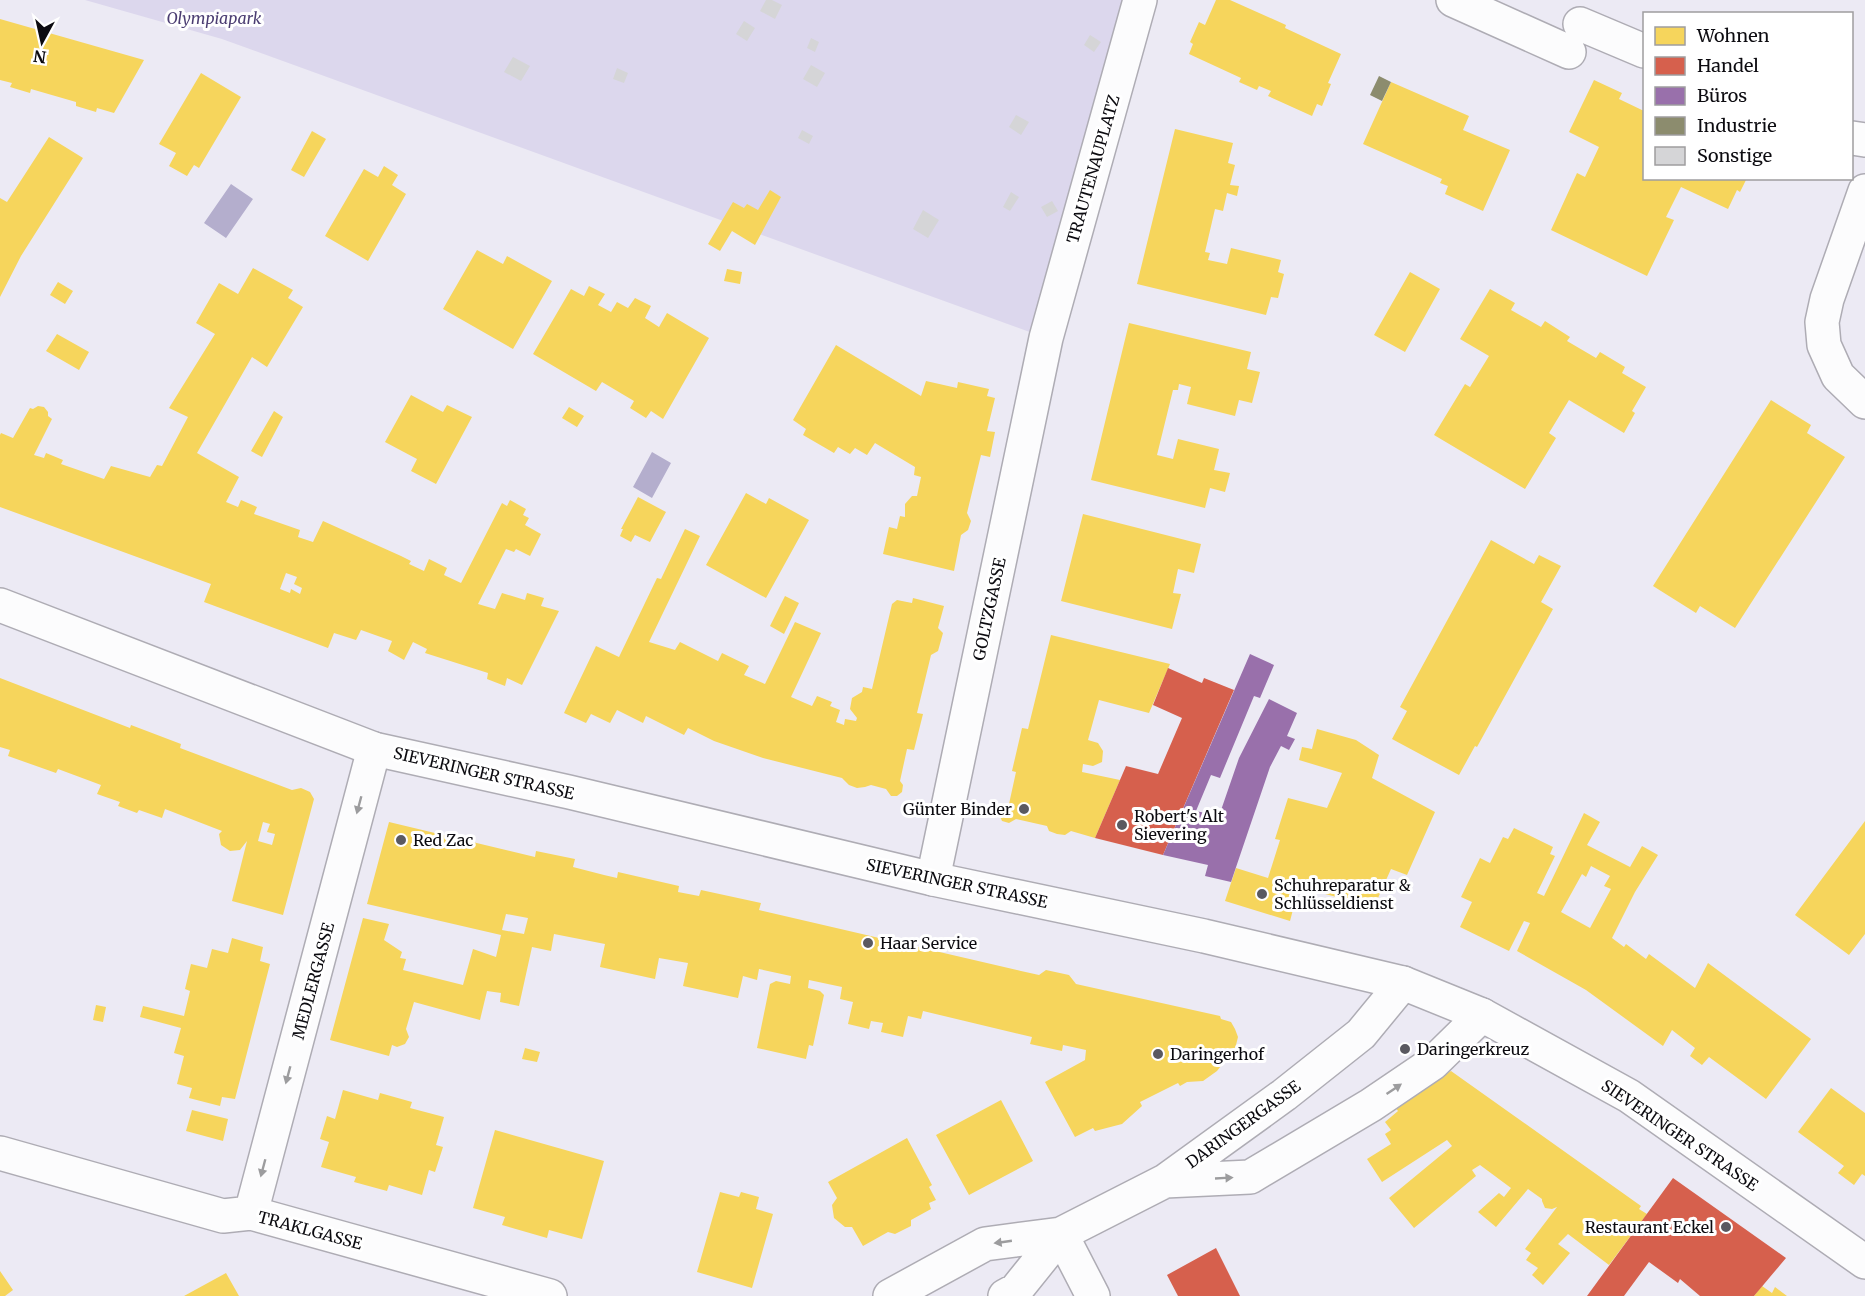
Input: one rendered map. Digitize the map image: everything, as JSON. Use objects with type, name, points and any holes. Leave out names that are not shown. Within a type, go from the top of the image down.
[{"type":"street","name":"TRAUTENAUPLATZ","points":[[1046,338],[1140,0]]},
{"type":"street","points":[[1453,0],[1574,38],[1643,51]]},
{"type":"street","points":[[1865,191],[1827,298],[1822,322],[1824,345],[1838,376],[1865,402]]},
{"type":"street","name":"GOLTZGASSE","points":[[933,879],[1046,338]]},
{"type":"street","name":"SIEVERINGER STRASSE","points":[[0,605],[375,749],[569,792],[933,879],[1204,936],[1403,983],[1482,1015],[1629,1096],[1865,1262]]},
{"type":"street","name":"MEDLERGASSE","points":[[251,1214],[375,749]]},
{"type":"street","name":"DARINGERGASSE","points":[[890,1296],[985,1244],[1061,1234],[1165,1181],[1275,1101],[1361,1034],[1403,983]]},
{"type":"street","points":[[1165,1181],[1250,1177],[1371,1105],[1433,1064],[1482,1015]]},
{"type":"street","name":"TRAKLGASSE","points":[[0,1153],[223,1216],[251,1214],[550,1296]]},
{"type":"street","points":[[1061,1234],[1093,1296]]},
{"type":"street","name":"DARINGERGASSE","points":[[1005,1296],[1016,1290],[1061,1234]]},
{"type":"green space","name":"Olympiapark","points":[[85,0],[1140,0],[1046,338],[222,39]]},
{"type":"shaded area","points":[[231,184],[253,199],[226,238],[204,223]]},
{"type":"shaded area","points":[[652,452],[671,463],[652,498],[633,487]]},
{"type":"building: Wohnen","points":[[1216,0],[1230,0],[1286,25],[1285,28],[1341,54],[1328,83],[1331,84],[1322,106],[1317,104],[1312,116],[1268,96],[1271,91],[1259,86],[1257,90],[1239,82],[1241,78],[1189,54],[1193,44],[1190,42],[1199,22],[1205,25]]},
{"type":"building: Wohnen","points":[[0,19],[144,60],[114,113],[97,108],[96,112],[76,106],[76,102],[31,89],[30,93],[10,87],[12,83],[0,80]]},
{"type":"building: Wohnen","points":[[201,73],[241,97],[199,168],[194,165],[187,176],[169,166],[176,153],[159,144]]},
{"type":"building: Wohnen","points":[[1594,80],[1622,93],[1619,99],[1643,111],[1643,180],[1746,180],[1740,192],[1737,190],[1728,209],[1681,187],[1666,217],[1674,220],[1647,276],[1551,230],[1577,173],[1585,177],[1599,147],[1569,132]]},
{"type":"building: Wohnen","points":[[1391,82],[1469,116],[1463,130],[1510,150],[1483,211],[1445,194],[1448,186],[1440,183],[1442,179],[1363,144]]},
{"type":"building: Wohnen","points":[[1175,129],[1233,143],[1228,163],[1235,165],[1230,185],[1239,186],[1237,196],[1227,193],[1223,211],[1215,209],[1205,252],[1210,253],[1208,260],[1227,264],[1231,248],[1281,260],[1278,272],[1284,274],[1278,298],[1271,297],[1266,315],[1137,284]]},
{"type":"building: Wohnen","points":[[312,131],[326,139],[304,177],[291,170]]},
{"type":"building: Wohnen","points":[[49,137],[83,158],[21,256],[0,297],[0,198],[7,202]]},
{"type":"building: Wohnen","points":[[384,166],[398,175],[392,185],[406,194],[368,261],[325,236],[364,169],[378,177]]},
{"type":"building: Wohnen","points":[[770,190],[781,197],[755,245],[732,231],[720,251],[708,244],[733,202],[744,208],[747,204],[758,210]]},
{"type":"building: Wohnen","points":[[477,250],[503,264],[507,256],[552,281],[513,349],[443,309]]},
{"type":"building: Wohnen","points":[[253,268],[293,290],[288,298],[303,307],[267,367],[252,357],[197,453],[239,477],[226,502],[238,507],[241,500],[257,507],[254,514],[300,530],[298,537],[313,542],[323,521],[401,556],[411,561],[409,564],[424,571],[429,559],[447,568],[444,575],[461,583],[502,503],[507,506],[510,500],[526,509],[523,515],[529,518],[525,525],[541,534],[530,556],[516,549],[514,552],[506,549],[478,604],[495,609],[502,593],[525,600],[527,593],[544,598],[541,606],[559,611],[522,685],[507,678],[505,686],[487,679],[488,673],[425,653],[427,649],[413,642],[404,660],[388,651],[392,641],[361,630],[356,640],[334,633],[328,648],[204,602],[211,584],[0,507],[0,435],[1,433],[13,438],[30,408],[38,406],[44,407],[52,419],[34,455],[44,458],[46,453],[63,460],[61,464],[104,479],[111,466],[150,477],[157,465],[162,466],[188,417],[169,408],[215,334],[196,323],[219,283],[238,294]],"holes":[[[286,573],[297,577],[294,584],[302,588],[300,594],[291,589],[290,593],[280,589]]]},
{"type":"building: Wohnen","points":[[727,269],[742,272],[740,284],[724,281]]},
{"type":"building: Wohnen","points":[[1410,272],[1440,289],[1405,352],[1374,335]]},
{"type":"building: Wohnen","points":[[58,282],[73,291],[65,304],[50,295]]},
{"type":"building: Wohnen","points":[[589,286],[605,294],[598,305],[611,312],[617,302],[628,308],[635,298],[651,306],[645,318],[659,327],[667,313],[709,338],[663,419],[651,411],[646,418],[630,408],[634,401],[602,382],[596,391],[533,354],[571,289],[584,296]]},
{"type":"building: Wohnen","points":[[1490,289],[1515,303],[1511,310],[1541,327],[1545,321],[1570,337],[1567,341],[1596,358],[1600,352],[1625,367],[1622,373],[1646,387],[1632,411],[1635,413],[1624,433],[1569,400],[1549,433],[1556,438],[1525,489],[1434,435],[1465,384],[1470,387],[1489,356],[1460,339]]},
{"type":"building: Wohnen","points":[[1129,323],[1251,352],[1247,369],[1260,372],[1252,403],[1239,400],[1235,416],[1187,404],[1191,387],[1179,384],[1178,390],[1173,390],[1157,455],[1173,459],[1178,439],[1219,449],[1214,470],[1230,473],[1225,492],[1210,488],[1205,508],[1091,480]]},
{"type":"building: Wohnen","points":[[57,334],[89,352],[79,370],[46,351]]},
{"type":"building: Wohnen","points":[[836,345],[921,396],[926,381],[957,388],[958,382],[989,389],[987,396],[995,398],[987,431],[995,432],[990,457],[981,455],[967,513],[971,521],[968,530],[961,535],[954,571],[883,554],[889,527],[897,529],[900,516],[905,517],[905,504],[912,496],[917,496],[921,477],[914,475],[915,467],[875,443],[867,455],[855,448],[850,454],[838,447],[834,453],[803,435],[806,429],[793,420]]},
{"type":"building: Wohnen","points":[[411,395],[443,412],[447,405],[472,417],[436,484],[411,471],[417,459],[385,442]]},
{"type":"building: Wohnen","points":[[1771,400],[1811,425],[1807,433],[1845,457],[1735,628],[1700,606],[1696,613],[1653,586]]},
{"type":"building: Wohnen","points":[[569,407],[584,416],[577,427],[562,418]]},
{"type":"building: Wohnen","points":[[274,411],[283,417],[262,457],[251,451]]},
{"type":"building: Wohnen","points":[[746,493],[766,504],[769,498],[809,520],[766,598],[706,565]]},
{"type":"building: Wohnen","points":[[638,497],[666,512],[650,542],[635,535],[631,542],[620,536],[623,529],[621,529]]},
{"type":"building: Wohnen","points":[[1083,514],[1201,544],[1194,573],[1178,569],[1173,593],[1181,594],[1172,629],[1061,601]]},
{"type":"building: Wohnen","points":[[685,529],[700,536],[649,642],[675,650],[680,642],[718,661],[722,653],[749,666],[744,675],[765,684],[795,622],[821,633],[791,697],[812,706],[817,696],[832,702],[830,706],[840,710],[836,722],[844,725],[845,719],[856,721],[857,718],[850,709],[852,698],[862,692],[863,687],[872,689],[892,604],[897,600],[912,603],[913,598],[944,606],[938,628],[943,633],[938,651],[931,655],[917,713],[923,714],[914,750],[907,749],[900,781],[903,785],[902,792],[897,796],[891,796],[886,789],[871,785],[857,788],[849,785],[842,778],[763,758],[714,741],[688,728],[684,735],[646,716],[643,723],[617,710],[610,723],[591,714],[586,723],[564,713],[596,646],[619,657],[657,578],[661,579]]},
{"type":"building: Wohnen","points":[[1491,540],[1534,564],[1539,555],[1561,566],[1541,602],[1553,609],[1477,747],[1475,746],[1459,775],[1392,739],[1407,711],[1400,707]]},
{"type":"building: Wohnen","points":[[785,596],[799,603],[784,634],[770,626]]},
{"type":"building: Wohnen","points":[[1051,635],[1170,664],[1149,713],[1099,700],[1088,740],[1098,743],[1103,751],[1102,762],[1093,766],[1083,764],[1082,772],[1120,780],[1095,838],[1071,831],[1065,835],[1057,834],[1049,831],[1047,826],[1016,819],[1009,823],[1002,821],[999,814],[1002,807],[1009,804],[1016,772],[1012,771],[1022,728],[1028,729]]},
{"type":"building: Wohnen","points":[[0,678],[130,728],[131,725],[181,744],[180,748],[292,790],[301,788],[310,792],[314,799],[283,915],[232,901],[247,841],[240,850],[230,851],[221,845],[219,834],[222,831],[165,809],[162,818],[118,806],[120,802],[97,794],[101,785],[58,769],[56,773],[8,756],[10,750],[0,747]],"holes":[[[263,822],[270,824],[267,832],[275,834],[272,845],[258,841]]]},
{"type":"building: Wohnen","points":[[1317,729],[1356,740],[1379,755],[1372,778],[1435,812],[1407,875],[1391,869],[1374,907],[1299,887],[1290,921],[1225,901],[1236,868],[1268,878],[1280,840],[1275,839],[1288,798],[1327,808],[1342,773],[1299,760],[1302,747],[1312,749]]},
{"type":"building: Wohnen","points":[[1584,813],[1600,822],[1587,845],[1630,867],[1642,846],[1658,855],[1635,892],[1612,938],[1624,947],[1626,944],[1646,959],[1649,954],[1695,988],[1708,963],[1811,1039],[1766,1099],[1709,1057],[1702,1065],[1690,1056],[1695,1048],[1672,1030],[1663,1046],[1586,990],[1517,951],[1530,923],[1524,921],[1509,951],[1460,927],[1472,902],[1461,897],[1480,858],[1490,863],[1503,837],[1508,839],[1514,828],[1553,847],[1550,854],[1555,856],[1537,893],[1544,896]],"holes":[[[1591,866],[1610,876],[1604,886],[1611,889],[1590,928],[1561,912],[1582,874],[1586,877]]]},
{"type":"building: Wohnen","points":[[1865,821],[1865,934],[1849,955],[1795,915]]},
{"type":"building: Wohnen","points":[[389,822],[535,857],[536,851],[575,859],[573,867],[604,875],[617,878],[618,872],[679,886],[678,892],[699,896],[701,890],[761,903],[759,910],[1021,971],[1039,975],[1046,970],[1069,975],[1076,984],[1220,1016],[1221,1019],[1231,1022],[1238,1037],[1233,1052],[1224,1057],[1224,1062],[1217,1071],[1203,1081],[1187,1082],[1180,1086],[1178,1083],[1140,1102],[1142,1106],[1122,1124],[1095,1131],[1093,1128],[1075,1137],[1045,1082],[1085,1060],[1086,1050],[1063,1045],[1062,1051],[1030,1044],[1032,1037],[923,1011],[921,1019],[908,1016],[903,1037],[881,1032],[883,1023],[871,1021],[869,1029],[848,1024],[853,1002],[840,999],[842,987],[809,980],[808,988],[820,991],[824,995],[813,1046],[809,1045],[806,1059],[757,1048],[770,984],[776,981],[790,984],[791,976],[759,969],[757,980],[743,976],[738,998],[683,986],[688,963],[659,958],[655,979],[600,967],[605,944],[554,934],[551,951],[532,947],[519,1006],[500,1002],[501,993],[487,991],[480,1020],[414,1002],[406,1029],[409,1037],[405,1044],[397,1047],[392,1045],[389,1056],[330,1040],[363,918],[389,924],[384,940],[402,952],[400,958],[406,959],[403,970],[463,985],[473,949],[496,957],[501,935],[367,904]],"holes":[[[506,914],[528,918],[524,934],[502,930]]]},
{"type":"building: Wohnen","points":[[232,938],[263,947],[260,961],[270,964],[235,1099],[222,1097],[220,1106],[189,1098],[192,1088],[177,1084],[184,1056],[174,1053],[181,1028],[140,1017],[143,1006],[184,1016],[190,991],[185,989],[191,964],[207,968],[212,949],[228,953]]},
{"type":"building: Wohnen","points":[[96,1005],[106,1007],[103,1022],[93,1020]]},
{"type":"building: Wohnen","points":[[525,1048],[540,1052],[537,1062],[522,1059]]},
{"type":"building: Wohnen","points":[[1451,1071],[1641,1206],[1639,1209],[1647,1214],[1609,1265],[1568,1234],[1558,1244],[1570,1253],[1543,1285],[1532,1275],[1538,1268],[1526,1260],[1531,1253],[1525,1249],[1557,1207],[1545,1208],[1542,1199],[1528,1189],[1496,1227],[1478,1212],[1499,1193],[1504,1197],[1511,1188],[1480,1165],[1472,1170],[1476,1176],[1414,1228],[1389,1198],[1452,1146],[1447,1140],[1382,1182],[1367,1159],[1391,1144],[1385,1134],[1391,1130],[1385,1122],[1398,1111],[1395,1107]]},
{"type":"building: Wohnen","points":[[1831,1088],[1865,1113],[1865,1176],[1862,1174],[1854,1185],[1838,1173],[1844,1166],[1798,1132]]},
{"type":"building: Wohnen","points":[[343,1090],[378,1100],[380,1093],[412,1102],[410,1108],[444,1117],[436,1145],[443,1147],[435,1172],[429,1170],[422,1195],[389,1185],[387,1191],[354,1182],[356,1177],[321,1167],[329,1142],[320,1139],[327,1116],[335,1119]]},
{"type":"building: Wohnen","points":[[1001,1100],[1033,1161],[969,1195],[936,1135]]},
{"type":"building: Wohnen","points":[[192,1110],[228,1119],[223,1141],[186,1131]]},
{"type":"building: Wohnen","points":[[495,1130],[604,1161],[582,1239],[549,1230],[547,1238],[502,1225],[505,1217],[473,1208]]},
{"type":"building: Wohnen","points":[[907,1138],[932,1185],[929,1187],[936,1200],[929,1203],[931,1209],[911,1220],[911,1226],[895,1234],[888,1232],[863,1246],[852,1227],[845,1227],[834,1218],[832,1205],[837,1198],[828,1182]]},
{"type":"building: Wohnen","points":[[720,1192],[739,1197],[741,1192],[759,1197],[756,1209],[773,1214],[752,1288],[697,1272]]},
{"type":"building: Wohnen","points":[[0,1271],[13,1290],[5,1296],[0,1296]]},
{"type":"building: Wohnen","points":[[226,1273],[239,1296],[184,1296]]},
{"type":"building: Wohnen","points":[[1762,1286],[1772,1293],[1775,1287],[1787,1296],[1754,1296]]},
{"type":"building: Handel","points":[[1168,668],[1202,683],[1204,678],[1234,690],[1163,855],[1095,838],[1126,766],[1158,774],[1182,718],[1153,705]]},
{"type":"building: Handel","points":[[1673,1178],[1786,1258],[1754,1296],[1700,1296],[1680,1279],[1678,1283],[1649,1262],[1624,1296],[1587,1296]]},
{"type":"building: Handel","points":[[1216,1248],[1240,1296],[1178,1296],[1167,1275]]},
{"type":"building: Büros","points":[[1250,654],[1274,665],[1260,698],[1254,696],[1220,778],[1211,775],[1196,811],[1219,816],[1239,758],[1269,699],[1297,713],[1287,736],[1295,739],[1289,750],[1281,746],[1270,767],[1231,882],[1205,876],[1208,865],[1163,855]]},
{"type":"building: Industrie","points":[[1379,76],[1391,82],[1382,101],[1370,95]]},
{"type":"building: Sonstige","points":[[766,0],[782,5],[775,19],[760,11]]},
{"type":"building: Sonstige","points":[[744,21],[755,28],[747,41],[736,34]]},
{"type":"building: Sonstige","points":[[1090,35],[1101,42],[1094,52],[1084,45]]},
{"type":"building: Sonstige","points":[[811,38],[819,42],[815,52],[807,48]]},
{"type":"building: Sonstige","points":[[513,57],[530,66],[521,81],[504,72]]},
{"type":"building: Sonstige","points":[[811,65],[825,73],[817,87],[803,79]]},
{"type":"building: Sonstige","points":[[617,68],[628,73],[624,83],[613,79]]},
{"type":"building: Sonstige","points":[[1016,115],[1029,122],[1021,135],[1009,127]]},
{"type":"building: Sonstige","points":[[802,130],[813,136],[809,144],[798,138]]},
{"type":"building: Sonstige","points":[[1011,192],[1019,197],[1010,211],[1003,207]]},
{"type":"building: Sonstige","points":[[1052,201],[1058,211],[1047,217],[1041,207]]},
{"type":"building: Sonstige","points":[[923,210],[939,220],[928,238],[913,229]]},
{"type":"place","name":"Günter Binder","points":[[1024,809]]},
{"type":"place","name":"Robert's Alt Sievering","points":[[1122,825]]},
{"type":"place","name":"Red Zac","points":[[401,840]]},
{"type":"place","name":"Schuhreparatur & Schlüsseldienst","points":[[1262,894]]},
{"type":"place","name":"Haar Service","points":[[868,943]]},
{"type":"place","name":"Daringerkreuz","points":[[1405,1049]]},
{"type":"place","name":"Daringerhof","points":[[1158,1054]]},
{"type":"place","name":"Restaurant Eckel","points":[[1726,1227]]}]
